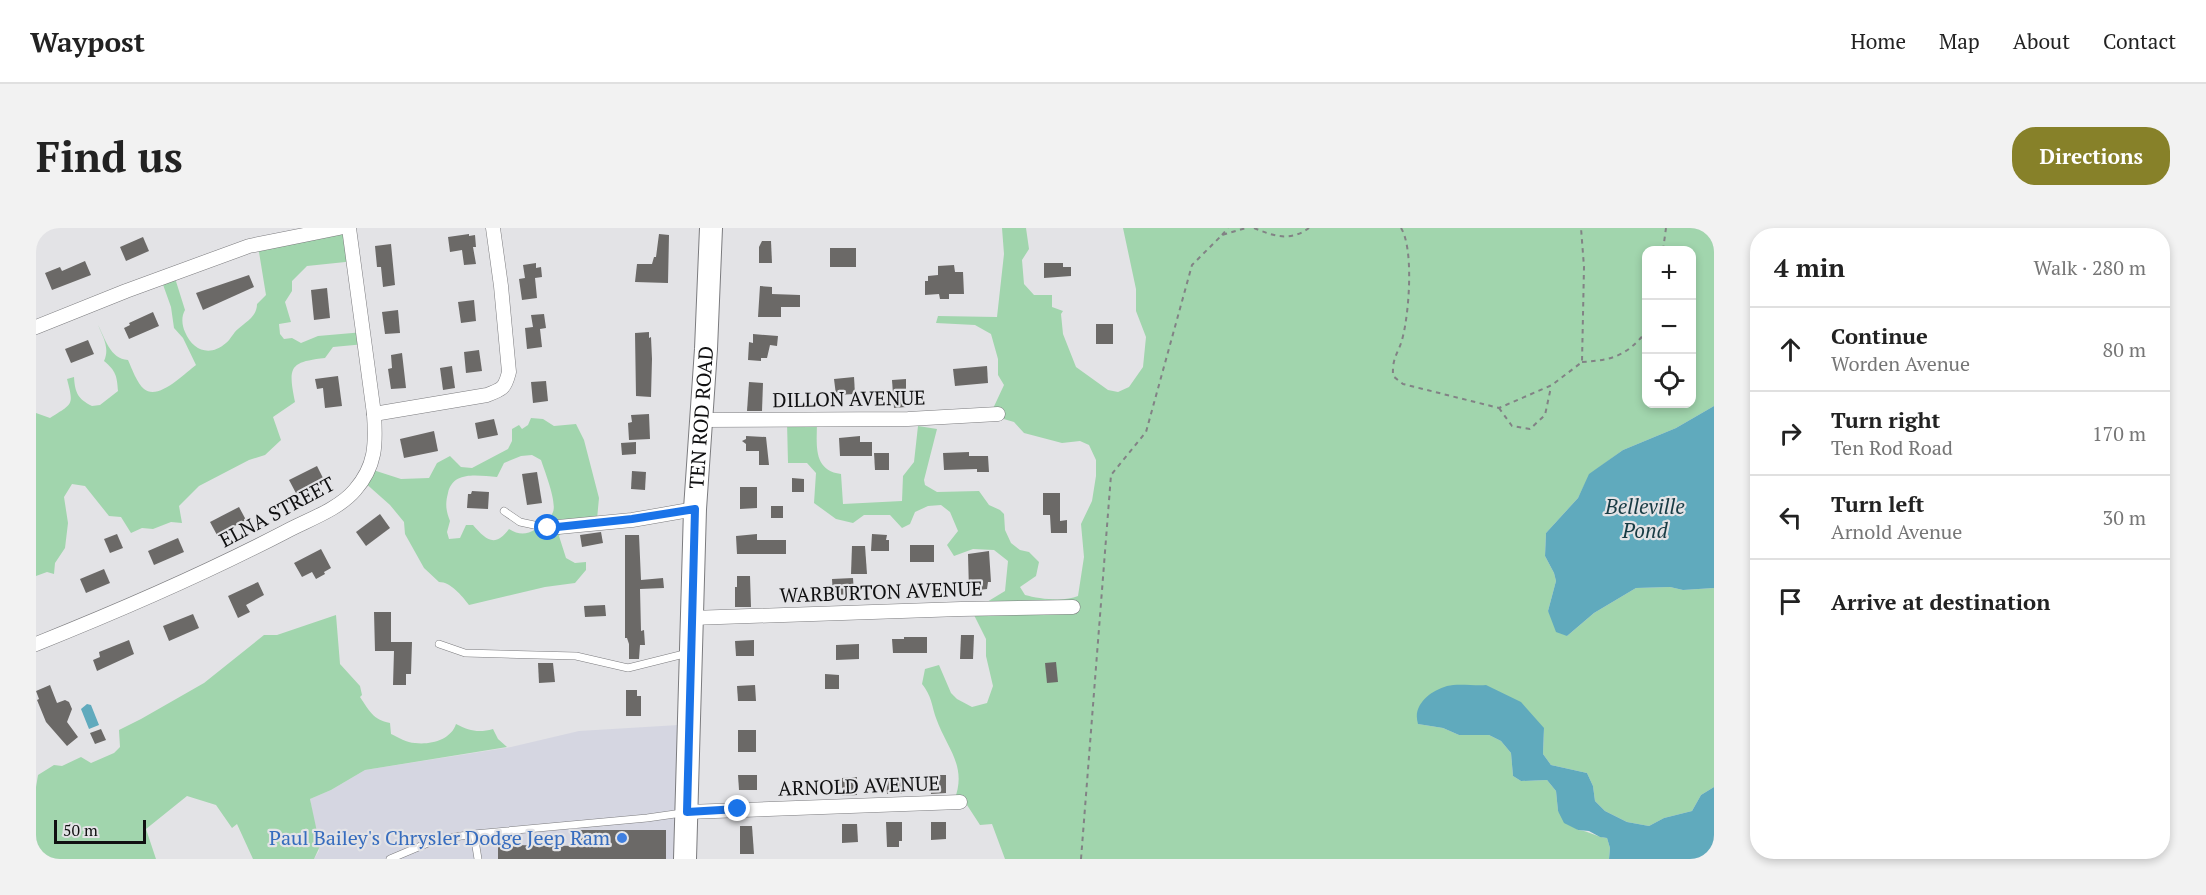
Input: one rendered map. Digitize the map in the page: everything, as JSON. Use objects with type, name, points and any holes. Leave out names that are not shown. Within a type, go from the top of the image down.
[{"type":"main road","name":"TEN ROD ROAD","points":[[685,859],[695,509],[702,420],[711,228]]},
{"type":"street","name":"ELNA STREET","points":[[36,644],[176,585],[334,506],[354,491],[368,471],[376,444],[350,228]]},
{"type":"street","points":[[374,414],[487,395],[501,390],[506,383],[509,372],[493,228]]},
{"type":"street","points":[[36,327],[249,246],[330,229]]},
{"type":"street","name":"DILLON AVENUE","points":[[702,420],[908,419],[998,414]]},
{"type":"street","points":[[548,528],[632,519],[695,509]]},
{"type":"street","name":"WARBURTON AVENUE","points":[[692,618],[1073,607]]},
{"type":"street","name":"ARNOLD AVENUE","points":[[687,812],[960,802]]},
{"type":"lane","points":[[504,511],[520,522],[548,528]]},
{"type":"lane","points":[[439,644],[465,653],[576,656],[628,668],[691,652]]},
{"type":"lane","points":[[390,859],[435,840],[687,812]]},
{"type":"lane","points":[[474,834],[478,859]]},
{"type":"path","points":[[1081,859],[1111,475],[1146,432],[1192,265],[1228,228]]},
{"type":"path","points":[[1222,236],[1246,228]]},
{"type":"path","points":[[1254,228],[1276,237],[1302,233],[1309,228]]},
{"type":"path","points":[[1401,228],[1404,233],[1408,264],[1410,305],[1403,338],[1393,362],[1393,376],[1403,384],[1499,408],[1552,385],[1582,362],[1606,360],[1632,349],[1642,338]]},
{"type":"path","points":[[1581,228],[1584,267],[1582,362]]},
{"type":"path","points":[[1664,246],[1666,228]]},
{"type":"path","points":[[1499,408],[1512,426],[1530,429],[1545,415],[1552,385]]},
{"type":"shaded area","points":[[695,724],[695,859],[314,859],[319,851],[310,799],[331,790],[365,770],[511,747],[579,731]]},
{"type":"green space","points":[[355,228],[355,261],[307,266],[292,281],[292,291],[285,302],[291,322],[279,324],[280,334],[284,339],[292,338],[301,343],[318,336],[364,332],[365,344],[333,347],[325,358],[304,362],[294,368],[292,381],[295,402],[273,417],[281,440],[265,455],[249,460],[199,486],[179,506],[182,523],[171,522],[153,529],[142,528],[131,533],[121,517],[109,516],[85,486],[72,484],[64,497],[68,523],[65,548],[55,563],[54,574],[47,572],[36,576],[36,413],[50,418],[67,406],[70,403],[71,394],[67,379],[74,377],[78,395],[92,406],[100,405],[118,391],[115,374],[104,361],[106,347],[98,325],[112,352],[128,360],[141,386],[150,392],[156,392],[178,380],[196,365],[183,338],[174,328],[171,307],[161,279],[174,275],[185,310],[183,324],[188,339],[197,348],[214,350],[226,343],[251,318],[257,304],[266,295],[258,246]]},
{"type":"green space","points":[[1002,228],[1026,228],[1029,249],[1022,260],[1024,284],[1034,295],[1052,295],[1052,307],[1063,311],[1061,314],[1063,334],[1076,367],[1108,390],[1118,392],[1129,387],[1143,367],[1146,337],[1136,311],[1136,289],[1123,228],[1714,228],[1714,406],[1676,428],[1623,450],[1590,474],[1578,498],[1546,533],[1545,556],[1556,581],[1548,611],[1567,636],[1594,613],[1636,588],[1670,587],[1683,590],[1714,588],[1714,787],[1701,795],[1692,811],[1664,818],[1649,826],[1627,822],[1605,811],[1595,801],[1593,786],[1587,773],[1551,765],[1543,754],[1544,728],[1418,724],[1443,728],[1459,735],[1489,735],[1501,741],[1511,753],[1513,776],[1521,781],[1547,780],[1556,791],[1558,811],[1578,830],[1607,838],[1610,848],[1609,859],[1005,859],[992,824],[980,825],[967,805],[954,801],[959,778],[957,768],[936,718],[930,697],[922,684],[925,669],[939,665],[951,693],[957,699],[972,707],[987,703],[993,686],[986,656],[986,639],[972,611],[1005,591],[1008,561],[994,550],[973,549],[954,556],[947,545],[958,531],[950,512],[941,505],[928,506],[915,512],[910,524],[902,528],[890,515],[864,515],[853,523],[836,519],[814,503],[816,473],[807,463],[788,463],[787,422],[817,420],[818,454],[825,467],[841,474],[843,504],[902,501],[903,476],[914,462],[918,426],[937,429],[924,480],[925,485],[937,492],[979,491],[989,505],[1004,514],[1005,530],[1011,543],[1020,550],[1029,552],[1039,562],[1036,576],[1020,587],[1025,595],[1052,599],[1078,596],[1084,557],[1081,524],[1092,501],[1096,476],[1096,460],[1089,445],[1080,441],[1062,443],[1024,433],[1014,422],[990,415],[1004,385],[998,375],[998,359],[991,334],[975,325],[936,323],[938,316],[997,317],[1004,254]]},
{"type":"green space","points":[[531,418],[543,419],[554,426],[576,424],[584,440],[599,498],[597,519],[565,526],[559,536],[566,558],[575,563],[586,562],[586,570],[575,583],[545,587],[469,605],[456,590],[448,584],[439,582],[424,568],[405,534],[404,522],[390,505],[363,481],[370,469],[401,479],[429,478],[437,463],[450,456],[461,467],[472,468],[508,449],[512,441],[512,429],[519,425],[522,429],[528,425]],"holes":[[[532,455],[541,460],[554,507],[546,522],[526,533],[509,529],[495,540],[486,538],[473,525],[466,525],[460,538],[449,539],[447,532],[450,521],[446,501],[455,481],[468,476],[497,477],[504,463],[521,456]]]},
{"type":"green space","points":[[336,615],[340,664],[360,686],[362,695],[360,697],[372,714],[390,723],[391,734],[409,742],[427,743],[445,738],[456,724],[474,731],[493,729],[498,739],[507,747],[365,770],[331,790],[310,799],[320,846],[314,859],[253,859],[237,824],[232,828],[216,805],[187,796],[146,829],[156,859],[36,859],[38,775],[54,765],[62,766],[81,757],[91,763],[114,753],[120,747],[119,730],[204,683],[264,635],[277,635]]},
{"type":"water","name":"Belleville Pond","points":[[1714,406],[1714,588],[1683,590],[1670,587],[1636,588],[1594,613],[1567,636],[1556,632],[1548,611],[1556,581],[1545,556],[1546,533],[1578,498],[1589,474],[1623,450],[1676,428]]},
{"type":"water","points":[[1451,685],[1486,685],[1521,702],[1544,728],[1543,754],[1551,765],[1587,773],[1593,786],[1595,801],[1605,811],[1627,822],[1649,826],[1664,818],[1692,811],[1701,795],[1714,787],[1714,859],[1609,859],[1610,848],[1607,838],[1589,831],[1578,830],[1564,823],[1558,811],[1556,791],[1547,780],[1521,781],[1513,776],[1511,753],[1501,741],[1489,735],[1459,735],[1443,728],[1418,724],[1420,705],[1434,691]]},
{"type":"water","points":[[87,704],[91,705],[99,725],[89,729],[81,709]]},
{"type":"building","points":[[469,234],[469,236],[475,235],[476,247],[473,247],[476,264],[464,265],[462,250],[450,252],[448,237]]},
{"type":"building","points":[[659,234],[669,235],[668,283],[635,282],[637,264],[652,264],[656,257]]},
{"type":"building","points":[[143,237],[149,251],[126,261],[120,247]]},
{"type":"building","points":[[762,241],[771,241],[772,263],[759,263],[759,247]]},
{"type":"building","points":[[391,244],[395,285],[383,287],[381,267],[377,267],[375,246]]},
{"type":"building","points":[[830,248],[856,248],[856,267],[830,267]]},
{"type":"building","points":[[85,261],[91,275],[52,290],[45,273],[60,267],[62,271]]},
{"type":"building","points":[[536,263],[536,268],[541,267],[542,277],[535,278],[537,298],[522,300],[519,279],[525,278],[523,265]]},
{"type":"building","points":[[1044,263],[1063,263],[1063,267],[1071,267],[1071,276],[1044,278]]},
{"type":"building","points":[[954,265],[955,272],[963,272],[964,294],[949,294],[949,299],[940,299],[939,294],[925,295],[925,281],[928,281],[928,276],[938,275],[938,266]]},
{"type":"building","points":[[249,275],[254,287],[203,310],[196,293]]},
{"type":"building","points":[[760,286],[772,287],[772,294],[800,295],[800,307],[781,307],[781,317],[758,317]]},
{"type":"building","points":[[327,288],[330,318],[314,320],[311,290]]},
{"type":"building","points":[[474,300],[476,321],[461,323],[458,302]]},
{"type":"building","points":[[398,310],[400,333],[385,334],[382,312]]},
{"type":"building","points":[[153,312],[159,326],[129,339],[124,328],[130,325],[129,323]]},
{"type":"building","points":[[544,314],[546,328],[540,329],[542,347],[527,349],[525,328],[533,327],[531,315]]},
{"type":"building","points":[[1096,324],[1113,324],[1113,344],[1096,344]]},
{"type":"building","points":[[649,332],[652,359],[651,397],[636,396],[635,333]]},
{"type":"building","points":[[753,334],[778,336],[777,346],[770,345],[767,358],[761,358],[761,361],[748,360],[749,342],[753,343]]},
{"type":"building","points":[[88,340],[94,354],[71,363],[65,349]]},
{"type":"building","points":[[479,350],[482,371],[466,373],[464,352]]},
{"type":"building","points":[[402,353],[406,388],[391,389],[388,369],[392,368],[391,355]]},
{"type":"building","points":[[452,366],[455,388],[443,390],[440,368]]},
{"type":"building","points":[[987,366],[988,383],[955,386],[953,369]]},
{"type":"building","points":[[338,376],[342,406],[325,408],[323,388],[317,389],[315,379]]},
{"type":"building","points":[[854,377],[855,394],[836,395],[834,379]]},
{"type":"building","points":[[906,379],[906,407],[894,408],[892,380]]},
{"type":"building","points":[[546,381],[548,401],[533,403],[531,382]]},
{"type":"building","points":[[749,382],[763,383],[762,411],[747,411]]},
{"type":"building","points":[[649,414],[650,439],[629,440],[628,423],[632,422],[631,415]]},
{"type":"building","points":[[494,419],[498,435],[478,439],[475,423]]},
{"type":"building","points":[[434,431],[438,451],[404,458],[400,439]]},
{"type":"building","points":[[746,436],[766,437],[769,465],[759,465],[759,451],[746,451],[746,444],[742,441],[746,439]]},
{"type":"building","points":[[860,436],[860,442],[872,442],[872,456],[840,456],[839,438]]},
{"type":"building","points":[[636,442],[636,454],[622,455],[621,443]]},
{"type":"building","points":[[969,452],[969,456],[988,456],[989,472],[977,472],[977,469],[944,470],[943,453]]},
{"type":"building","points":[[874,453],[889,453],[889,470],[875,470]]},
{"type":"building","points":[[317,466],[324,480],[297,495],[289,480]]},
{"type":"building","points":[[632,471],[646,472],[645,490],[631,489]]},
{"type":"building","points":[[537,472],[542,503],[527,505],[522,474]]},
{"type":"building","points":[[792,478],[804,479],[804,492],[792,492]]},
{"type":"building","points":[[740,487],[757,487],[757,508],[740,509]]},
{"type":"building","points":[[472,491],[489,492],[488,509],[467,508],[468,494]]},
{"type":"building","points":[[1043,493],[1060,493],[1060,521],[1067,520],[1067,533],[1051,533],[1050,515],[1043,515]]},
{"type":"building","points":[[771,506],[783,506],[783,518],[771,518]]},
{"type":"building","points":[[239,507],[246,520],[217,535],[210,522]]},
{"type":"building","points":[[380,514],[390,528],[366,546],[356,532]]},
{"type":"building","points":[[601,532],[603,543],[582,547],[580,535]]},
{"type":"building","points":[[117,534],[123,548],[110,553],[104,539]]},
{"type":"building","points":[[757,534],[757,540],[786,540],[786,554],[737,554],[736,536]]},
{"type":"building","points":[[872,534],[887,535],[889,551],[871,551]]},
{"type":"building","points":[[625,535],[639,535],[641,580],[663,578],[664,588],[640,589],[641,631],[644,630],[645,645],[640,645],[639,659],[629,659],[629,644],[625,638]]},
{"type":"building","points":[[178,538],[184,552],[154,565],[148,551]]},
{"type":"building","points":[[910,545],[934,545],[934,562],[910,562]]},
{"type":"building","points":[[852,546],[865,546],[867,574],[851,574]]},
{"type":"building","points":[[321,549],[331,568],[316,579],[312,572],[302,577],[294,563]]},
{"type":"building","points":[[989,551],[991,582],[988,582],[987,589],[969,591],[968,554]]},
{"type":"building","points":[[104,569],[110,583],[86,593],[80,579]]},
{"type":"building","points":[[737,576],[750,576],[751,607],[735,607]]},
{"type":"building","points":[[853,578],[854,594],[833,595],[832,579]]},
{"type":"building","points":[[258,582],[264,595],[246,605],[250,612],[238,618],[228,596]]},
{"type":"building","points":[[605,605],[606,616],[585,617],[584,606]]},
{"type":"building","points":[[374,612],[391,612],[391,642],[412,642],[411,674],[406,674],[406,685],[393,685],[394,651],[375,651]]},
{"type":"building","points":[[193,614],[199,628],[169,641],[163,626]]},
{"type":"building","points":[[961,635],[974,635],[973,659],[960,659]]},
{"type":"building","points":[[904,637],[927,637],[927,653],[893,653],[892,639],[904,639]]},
{"type":"building","points":[[129,640],[134,654],[97,671],[93,660],[100,657],[99,652]]},
{"type":"building","points":[[754,640],[754,656],[736,656],[735,641]]},
{"type":"building","points":[[859,644],[859,659],[836,660],[836,645]]},
{"type":"building","points":[[1056,662],[1058,682],[1047,683],[1045,663]]},
{"type":"building","points":[[538,663],[553,663],[555,682],[539,683]]},
{"type":"building","points":[[825,674],[839,675],[839,689],[825,689]]},
{"type":"building","points":[[50,685],[57,703],[65,700],[69,702],[72,709],[67,722],[78,737],[67,746],[46,722],[37,700],[39,699],[36,691]]},
{"type":"building","points":[[755,685],[756,701],[738,701],[737,686]]},
{"type":"building","points":[[626,690],[637,690],[637,696],[641,696],[641,716],[626,716]]},
{"type":"building","points":[[101,729],[106,740],[95,744],[90,733]]},
{"type":"building","points":[[738,730],[756,730],[756,752],[738,752]]},
{"type":"building","points":[[738,775],[757,775],[757,790],[739,790]]},
{"type":"building","points":[[930,775],[946,775],[946,793],[931,794]]},
{"type":"building","points":[[886,776],[901,776],[902,794],[887,794]]},
{"type":"building","points":[[857,777],[857,795],[842,796],[842,778]]},
{"type":"building","points":[[886,822],[902,822],[902,841],[899,841],[899,847],[887,847]]},
{"type":"building","points":[[931,822],[946,822],[946,839],[931,840]]},
{"type":"building","points":[[842,824],[857,824],[858,842],[842,843]]},
{"type":"building","points":[[740,826],[752,826],[754,854],[740,854]]},
{"type":"building","name":"Paul Bailey's Chrysler Dodge Jeep Ram","points":[[579,830],[666,830],[666,859],[498,859],[498,845],[579,846]]},
{"type":"place","name":"Paul Bailey's Chrysler Dodge Jeep Ram","points":[[622,838]]},
{"type":"route","points":[[548,528],[632,519],[695,509],[687,812],[738,809]]}]
